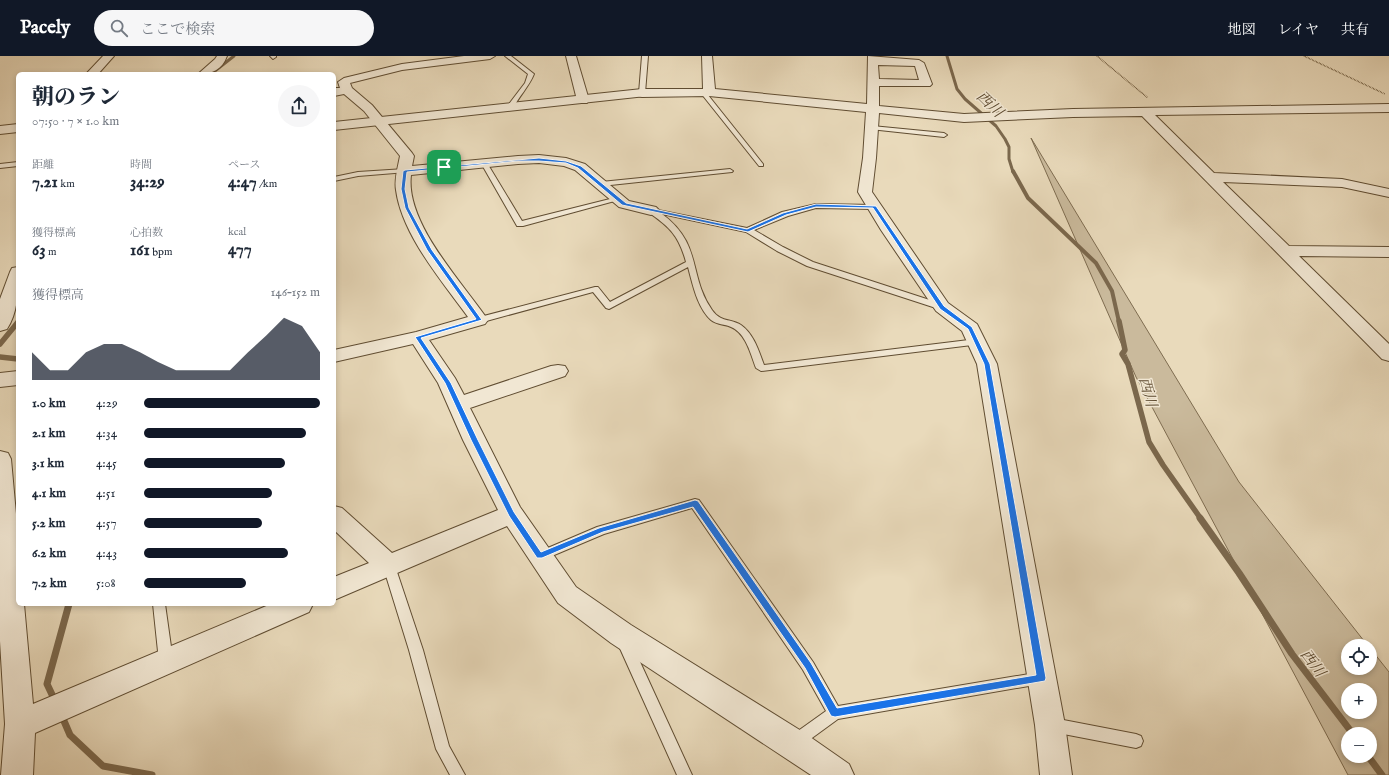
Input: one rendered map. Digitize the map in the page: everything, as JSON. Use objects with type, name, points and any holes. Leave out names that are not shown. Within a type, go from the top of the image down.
[{"type":"street","points":[[94,72],[109,56]]},
{"type":"street","points":[[206,72],[220,61],[222,56]]},
{"type":"street","points":[[336,354],[418,337],[479,320],[429,250],[407,208],[403,189],[407,156],[368,108],[347,90],[344,82],[402,67],[490,56]]},
{"type":"street","points":[[572,56],[583,100]]},
{"type":"street","points":[[705,92],[707,56]]},
{"type":"street","points":[[873,82],[926,84],[919,63],[873,59],[873,82],[873,109],[870,162],[865,192],[942,307],[970,328],[987,364],[1050,725],[1056,775]]},
{"type":"street","points":[[336,92],[347,90]]},
{"type":"street","points":[[336,126],[642,93],[705,92],[964,118],[1066,114],[1389,108]]},
{"type":"street","points":[[1146,113],[1389,355]]},
{"type":"street","points":[[0,130],[16,128]]},
{"type":"street","points":[[405,171],[539,159],[566,162],[580,167],[624,204],[651,210]]},
{"type":"street","points":[[1211,177],[1342,183],[1389,193]]},
{"type":"street","points":[[1286,251],[1389,252]]},
{"type":"street","points":[[0,325],[16,278]]},
{"type":"street","points":[[418,337],[448,383],[512,514],[567,595],[621,634],[792,743],[838,775]]},
{"type":"street","points":[[458,404],[558,371]]},
{"type":"street","points":[[0,380],[16,378]]},
{"type":"street","points":[[0,459],[20,724],[17,775]]},
{"type":"street","points":[[336,588],[512,514]]},
{"type":"street","points":[[336,517],[389,566]]},
{"type":"street","points":[[20,724],[295,606]]},
{"type":"lane","points":[[508,56],[531,74],[528,83],[512,104],[511,108]]},
{"type":"lane","points":[[642,93],[645,56]]},
{"type":"lane","points":[[705,92],[761,165]]},
{"type":"lane","points":[[872,128],[944,135]]},
{"type":"lane","points":[[0,166],[16,164]]},
{"type":"lane","points":[[484,164],[520,224],[618,199]]},
{"type":"lane","points":[[336,179],[358,174],[405,171]]},
{"type":"lane","points":[[601,184],[730,171]]},
{"type":"lane","points":[[748,230],[785,214],[816,206],[874,207]]},
{"type":"lane","points":[[651,210],[748,230],[780,249],[810,264],[942,307]]},
{"type":"lane","points":[[651,210],[667,222],[680,236],[704,304],[714,318],[722,323],[735,325],[743,332],[761,368],[977,342]]},
{"type":"lane","points":[[479,320],[595,289],[609,306],[690,263]]},
{"type":"lane","points":[[540,556],[601,530],[695,503],[808,666],[835,713]]},
{"type":"lane","points":[[389,566],[416,650],[443,749],[458,775]]},
{"type":"lane","points":[[159,606],[166,661]]},
{"type":"lane","points":[[621,634],[685,775]]},
{"type":"lane","points":[[792,743],[835,713],[1041,678]]},
{"type":"lane","points":[[1050,725],[1136,741]]},
{"type":"path","points":[[1097,56],[1165,112]]},
{"type":"path","points":[[1304,56],[1389,96]]},
{"type":"shaded area","points":[[1031,138],[1239,482],[1362,639],[1341,639],[1341,675],[1377,675],[1377,657],[1389,672],[1389,775],[1348,775],[1342,763],[1377,763],[1377,727],[1341,727],[1341,762],[1136,377]]},
{"type":"waterway","points":[[214,72],[234,56]]},
{"type":"waterway","name":"西川","points":[[947,56],[957,89],[965,99],[996,126],[1005,139],[1009,147],[1009,159],[1013,172]]},
{"type":"waterway","name":"西川","points":[[1013,171],[1028,198],[1096,263],[1112,291],[1119,322]]},
{"type":"waterway","name":"西川","points":[[1119,321],[1125,350],[1122,354],[1128,364],[1149,442],[1163,465],[1201,519]]},
{"type":"waterway","points":[[0,344],[16,324]]},
{"type":"waterway","points":[[0,357],[16,359]]},
{"type":"waterway","name":"西川","points":[[1200,518],[1239,573],[1292,654],[1348,727]]},
{"type":"waterway","points":[[56,703],[47,684],[68,606]]},
{"type":"waterway","points":[[61,714],[70,735],[103,766],[152,775]]},
{"type":"waterway","name":"西川","points":[[1373,763],[1382,775]]},
{"type":"route","points":[[539,159],[566,162],[580,167],[624,204],[748,230],[785,214],[816,206],[874,207],[942,307],[970,328],[987,364],[1041,678],[835,713],[808,666],[695,503],[601,530],[540,556],[512,514],[474,440],[448,383],[418,337],[479,320],[429,250],[407,208],[403,189],[405,171],[444,167],[539,159]]}]
